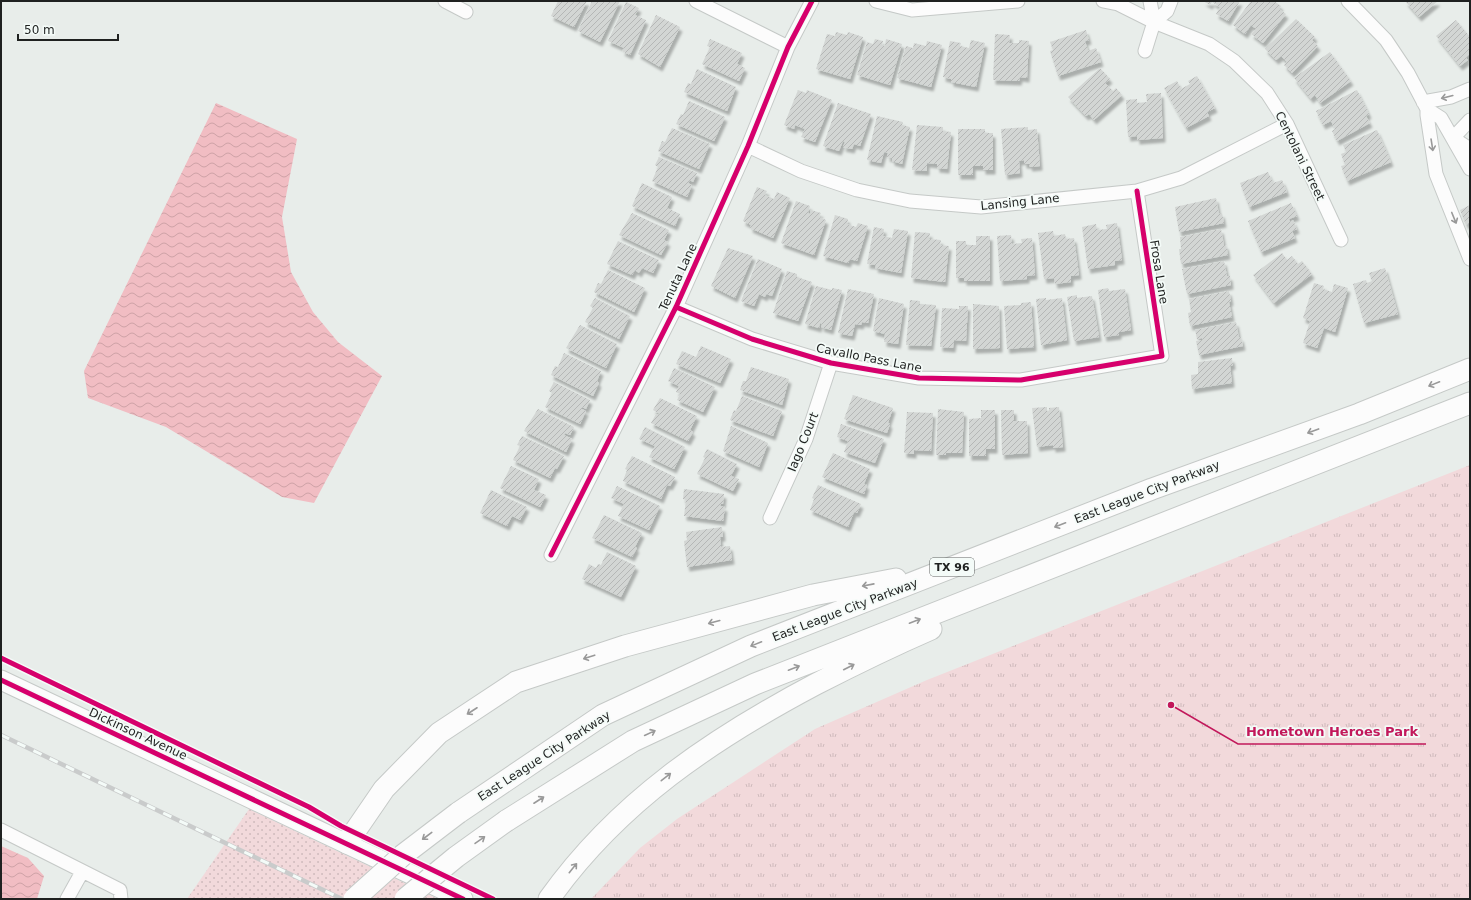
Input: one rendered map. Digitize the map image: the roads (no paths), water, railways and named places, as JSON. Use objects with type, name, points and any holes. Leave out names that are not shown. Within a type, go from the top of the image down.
[{"type":"main road","name":"East League City Parkway","points":[[354,899],[403,855],[458,813],[603,715],[751,646],[1152,489],[1359,414],[1470,369]]},
{"type":"main road","points":[[405,899],[456,858],[506,821],[633,741],[755,684],[1470,404]]},
{"type":"main road","points":[[549,899],[580,860],[639,800],[686,761],[738,728],[793,696],[866,659],[930,630],[1103,560],[1187,514]]},
{"type":"main road","points":[[347,843],[384,790],[439,733],[516,682],[625,646],[813,595],[947,569]]},
{"type":"street","points":[[445,1],[466,12]]},
{"type":"street","points":[[696,1],[788,47]]},
{"type":"street","name":"Tenuta Lane","points":[[551,555],[676,307],[748,146],[788,47],[812,1]]},
{"type":"street","points":[[876,1],[912,10],[1018,1]]},
{"type":"street","name":"Centolani Street","points":[[1103,1],[1118,4],[1154,22],[1209,44],[1234,61],[1267,93],[1287,124],[1341,240]]},
{"type":"street","points":[[1145,51],[1154,22],[1150,1]]},
{"type":"street","points":[[1154,22],[1166,11],[1171,1]]},
{"type":"street","points":[[1348,1],[1386,40],[1408,73],[1425,105],[1436,174],[1470,259]]},
{"type":"street","points":[[1425,105],[1470,89]]},
{"type":"street","points":[[1425,105],[1441,118],[1470,169]]},
{"type":"street","points":[[1453,138],[1470,120]]},
{"type":"street","name":"Lansing Lane","points":[[748,146],[801,171],[850,188],[910,201],[981,207],[1137,191],[1181,178],[1287,124]]},
{"type":"street","points":[[1453,138],[1470,149]]},
{"type":"street","name":"Frosa Lane","points":[[1137,191],[1162,356]]},
{"type":"street","name":"Cavallo Pass Lane","points":[[676,307],[752,339],[831,363],[919,378],[1021,380],[1162,356]]},
{"type":"street","name":"Iago Court","points":[[770,518],[806,439],[831,363]]},
{"type":"street","name":"Dickinson Avenue","points":[[1,680],[463,899]]},
{"type":"street","points":[[1,830],[120,890],[121,899]]},
{"type":"street","points":[[67,899],[82,872]]},
{"type":"water","points":[[216,103],[297,139],[282,217],[291,272],[313,312],[338,342],[382,376],[314,503],[282,497],[166,427],[88,398],[84,371]]},
{"type":"water","points":[[1,846],[28,858],[44,876],[37,899],[1,899]]},
{"type":"railway","points":[[1,735],[342,899]]},
{"type":"place","name":"Hometown Heroes Park","points":[[1171,705]]}]
